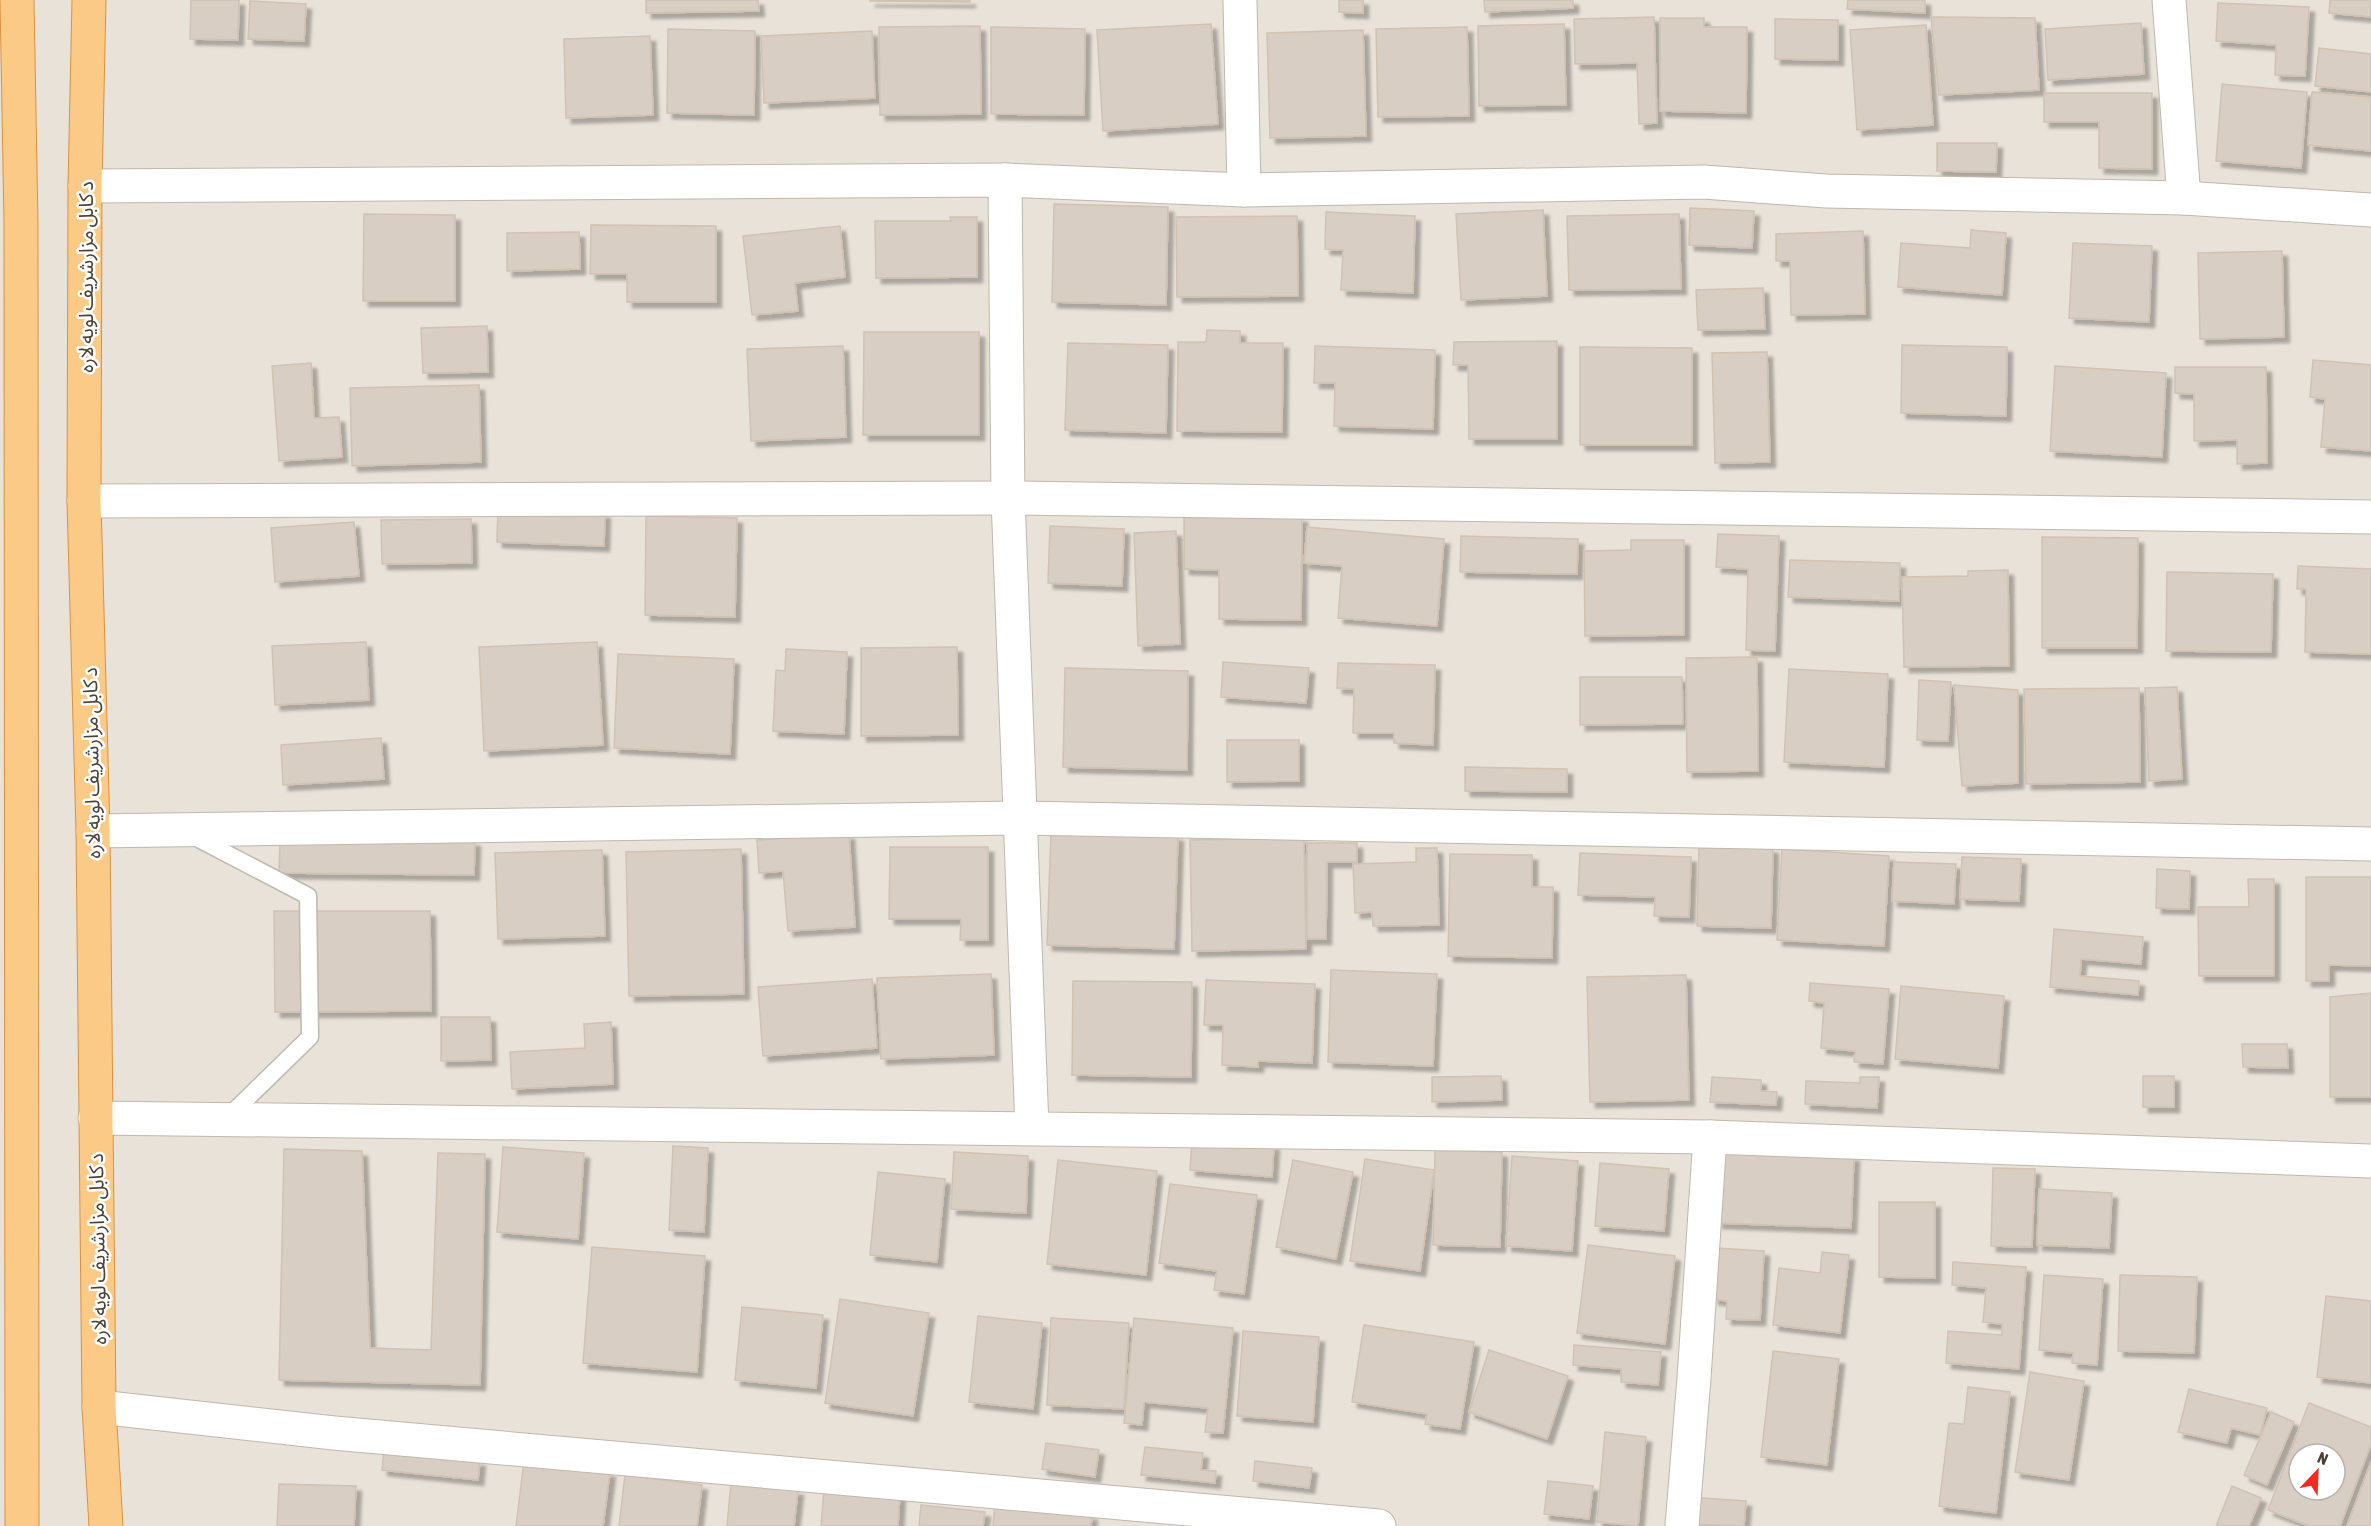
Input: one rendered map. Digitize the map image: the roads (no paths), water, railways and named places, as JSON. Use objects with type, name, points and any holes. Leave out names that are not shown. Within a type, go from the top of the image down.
[{"type":"highway","points":[[17,0],[10,222],[11,1480],[22,1526]]},
{"type":"highway","name":"د کابل مزارشریف لویه لاره","points":[[89,0],[85,186],[84,501],[93,831],[99,1407],[106,1526]]},
{"type":"street","points":[[1240,0],[1244,190]]},
{"type":"street","points":[[2169,0],[2184,198]]},
{"type":"street","points":[[85,186],[1005,180],[1244,190],[1704,183],[1826,191],[2184,198],[2371,210]]},
{"type":"street","points":[[1005,180],[1008,498],[1032,1128]]},
{"type":"street","points":[[84,501],[1008,498],[2371,518]]},
{"type":"street","points":[[93,831],[1021,818],[2371,844]]},
{"type":"street","points":[[95,1118],[1710,1137],[2371,1161]]},
{"type":"street","points":[[1682,1526],[1710,1137]]},
{"type":"street","points":[[99,1407],[334,1433],[1380,1526]]},
{"type":"lane","points":[[179,829],[308,896],[310,1037],[225,1119]]}]
